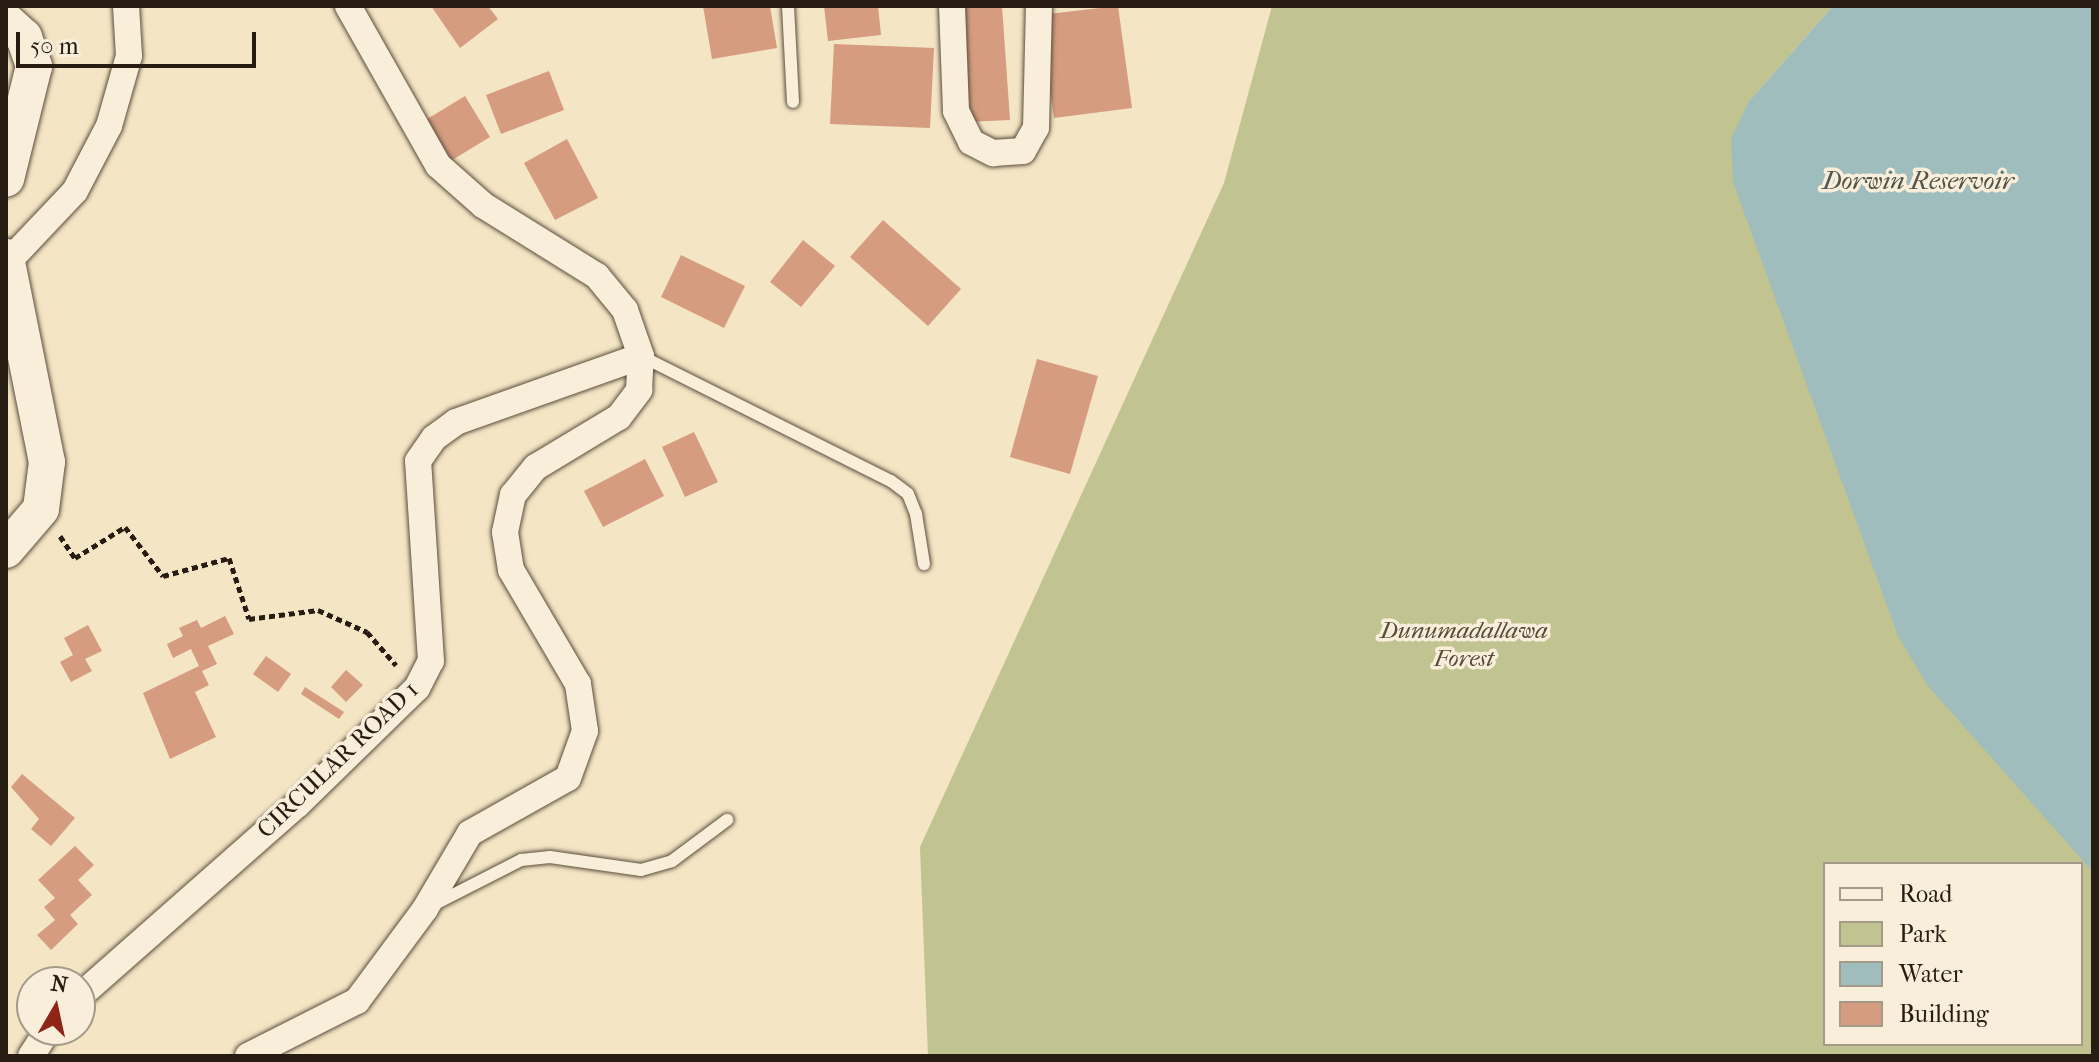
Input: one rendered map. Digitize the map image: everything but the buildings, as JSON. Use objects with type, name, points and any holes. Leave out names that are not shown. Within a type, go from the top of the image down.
[{"type":"street","points":[[6,264],[75,191],[109,126],[129,56],[126,6]]},
{"type":"street","points":[[248,1056],[357,1001],[425,909],[470,833],[568,778],[585,731],[578,684],[511,570],[505,532],[513,495],[536,467],[619,417],[639,390],[641,356],[625,310],[597,276],[483,205],[438,165],[348,6]]},
{"type":"street","points":[[952,6],[956,111],[971,142],[993,153],[1023,151],[1036,128],[1039,6]]},
{"type":"street","points":[[6,21],[24,37],[34,66],[6,179]]},
{"type":"street","points":[[6,257],[47,462],[41,509],[6,550]]},
{"type":"street","name":"CIRCULAR ROAD 1","points":[[96,982],[297,805],[417,688],[431,661],[418,461],[434,438],[456,422],[641,356]]},
{"type":"lane","points":[[788,6],[793,102]]},
{"type":"lane","points":[[641,356],[891,481],[908,494],[916,514],[924,564]]},
{"type":"lane","points":[[425,909],[521,860],[550,857],[641,870],[672,861],[727,820]]},
{"type":"path","points":[[41,509],[75,558],[125,527],[163,576],[229,558],[249,619],[318,610],[367,632],[417,688]]},
{"type":"green space","name":"Dunumadallawa Forest","points":[[1272,6],[1833,6],[1749,101],[2073,845],[2093,872],[2093,1056],[928,1056],[920,847],[1224,183]]},
{"type":"water","name":"Dorwin Reservoir","points":[[1833,6],[2093,6],[2093,872],[1928,686],[1898,636],[1733,182],[1731,139],[1749,101]]}]
